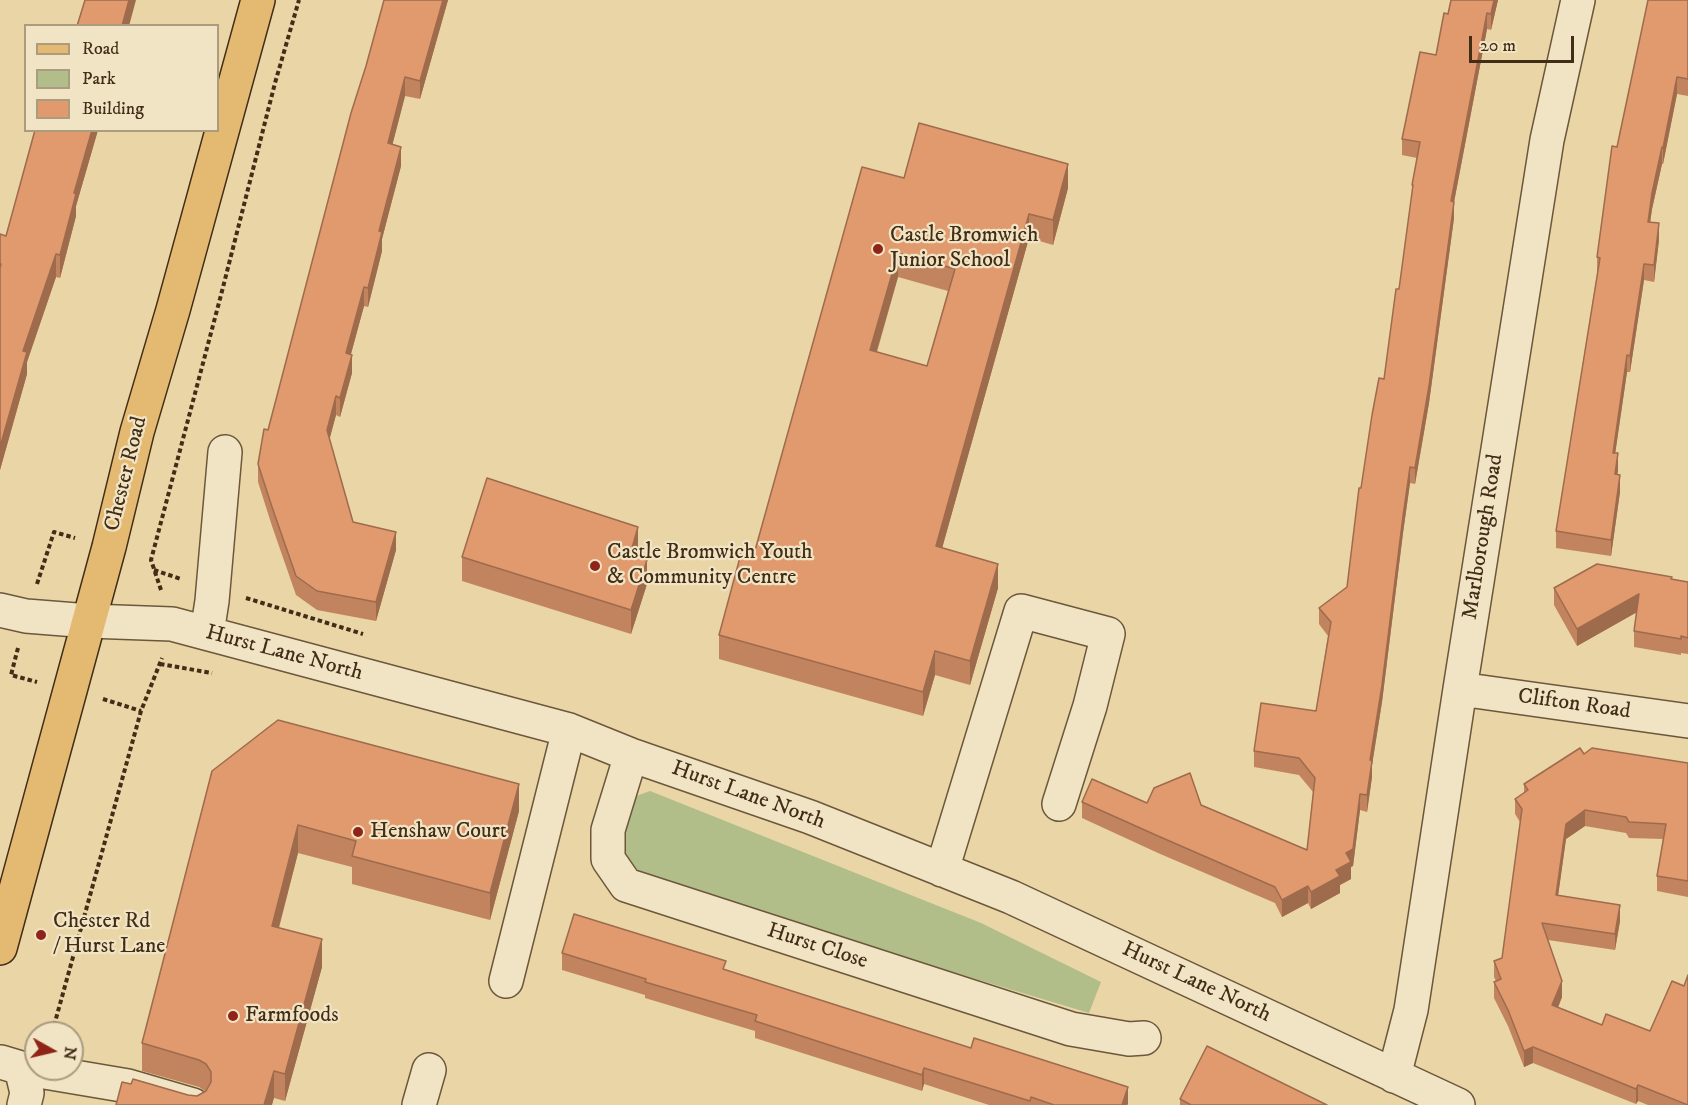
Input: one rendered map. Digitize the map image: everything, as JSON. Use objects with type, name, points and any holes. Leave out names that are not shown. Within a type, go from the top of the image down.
[{"type":"main road","name":"Chester Road","points":[[0,948],[109,547],[137,432],[258,0]]},
{"type":"street","name":"Marlborough Road","points":[[1394,1076],[1411,1010],[1547,140],[1578,0]]},
{"type":"street","points":[[207,633],[225,452]]},
{"type":"street","name":"Hurst Lane North","points":[[0,610],[26,616],[172,624],[569,730],[632,755],[810,817],[1011,897],[1458,1105]]},
{"type":"street","points":[[942,870],[1021,611],[1108,634],[1090,706],[1059,804]]},
{"type":"street","name":"Clifton Road","points":[[1460,688],[1688,721]]},
{"type":"street","points":[[506,981],[569,730]]},
{"type":"street","name":"Hurst Close","points":[[632,755],[608,830],[608,859],[626,885],[1071,1029],[1129,1040],[1144,1038]]},
{"type":"street","points":[[10,1065],[27,1093],[24,1105]]},
{"type":"street","points":[[10,1065],[128,1086],[193,1105]]},
{"type":"street","points":[[419,1105],[429,1070]]},
{"type":"path","points":[[235,243],[275,83],[299,0]]},
{"type":"path","points":[[154,570],[363,634]]},
{"type":"green space","points":[[650,791],[981,923],[1101,982],[1089,1013],[823,933],[642,873],[622,857],[621,824],[628,799]]},
{"type":"building","points":[[85,0],[129,0],[123,24],[78,24]]},
{"type":"building","points":[[384,0],[443,0],[420,81],[405,77],[388,143],[401,147],[379,231],[382,232],[368,288],[364,287],[346,353],[352,355],[340,398],[336,396],[327,430],[353,522],[396,532],[376,602],[317,591],[296,576],[258,464],[264,429],[268,430],[351,113]]},
{"type":"building","points":[[1451,0],[1494,0],[1491,14],[1487,13],[1451,201],[1454,202],[1429,386],[1415,468],[1410,467],[1367,795],[1360,794],[1353,849],[1346,853],[1351,862],[1336,870],[1340,876],[1311,892],[1308,886],[1282,900],[1275,887],[1082,802],[1092,779],[1147,803],[1154,788],[1190,773],[1201,805],[1307,850],[1315,778],[1299,758],[1254,751],[1261,703],[1316,711],[1331,622],[1319,608],[1347,587],[1359,488],[1361,488],[1379,378],[1384,379],[1396,289],[1399,289],[1412,185],[1420,142],[1402,139],[1420,52],[1436,55],[1444,13],[1448,14]]},
{"type":"building","points":[[1648,0],[1688,0],[1688,79],[1677,77],[1652,193],[1648,222],[1659,223],[1654,265],[1644,264],[1630,356],[1627,355],[1613,453],[1618,453],[1615,474],[1620,475],[1611,540],[1556,531],[1600,258],[1597,257],[1612,146],[1617,147]]},
{"type":"building","points":[[919,123],[1068,164],[1053,220],[1029,214],[936,546],[998,564],[970,661],[935,651],[923,692],[719,635],[742,550],[754,554],[862,167],[904,178]],"holes":[[[898,253],[955,269],[927,366],[870,350]]]},
{"type":"building","points":[[34,132],[91,132],[60,255],[56,254],[23,351],[27,352],[0,447],[0,234],[6,236]]},
{"type":"building","points":[[487,478],[638,527],[630,555],[647,560],[631,610],[462,557]]},
{"type":"building","points":[[1597,564],[1672,577],[1671,579],[1688,582],[1688,638],[1681,636],[1681,639],[1634,631],[1639,594],[1577,629],[1554,588]]},
{"type":"building","points":[[278,720],[519,784],[490,893],[352,856],[356,841],[298,825],[272,926],[322,939],[285,1074],[274,1071],[264,1105],[116,1105],[122,1082],[131,1084],[133,1079],[197,1096],[206,1091],[211,1082],[211,1072],[206,1064],[199,1060],[142,1043],[212,771]]},
{"type":"building","points":[[1580,748],[1584,754],[1592,748],[1688,763],[1688,881],[1657,876],[1666,824],[1629,822],[1626,817],[1585,810],[1566,824],[1556,895],[1620,905],[1615,934],[1542,923],[1562,981],[1552,1005],[1602,1025],[1606,1014],[1650,1031],[1672,981],[1684,986],[1688,975],[1688,1105],[1638,1085],[1636,1089],[1533,1047],[1524,1051],[1494,982],[1501,979],[1494,961],[1502,958],[1522,809],[1515,799],[1528,790],[1524,784]]},
{"type":"building","points":[[574,914],[726,961],[723,969],[971,1048],[974,1038],[1128,1087],[1122,1105],[1054,1105],[1031,1097],[1030,1101],[924,1068],[922,1075],[755,1021],[757,1015],[645,982],[646,979],[562,953]]},
{"type":"building","points":[[1207,1046],[1327,1105],[1191,1105],[1180,1099]]},
{"type":"place","name":"Castle Bromwich Junior School","points":[[878,249]]},
{"type":"place","name":"Castle Bromwich Youth & Community Centre","points":[[595,566]]},
{"type":"place","name":"Henshaw Court","points":[[358,832]]},
{"type":"place","name":"Chester Rd / Hurst Lane","points":[[41,935]]},
{"type":"place","name":"Farmfoods","points":[[233,1016]]}]
